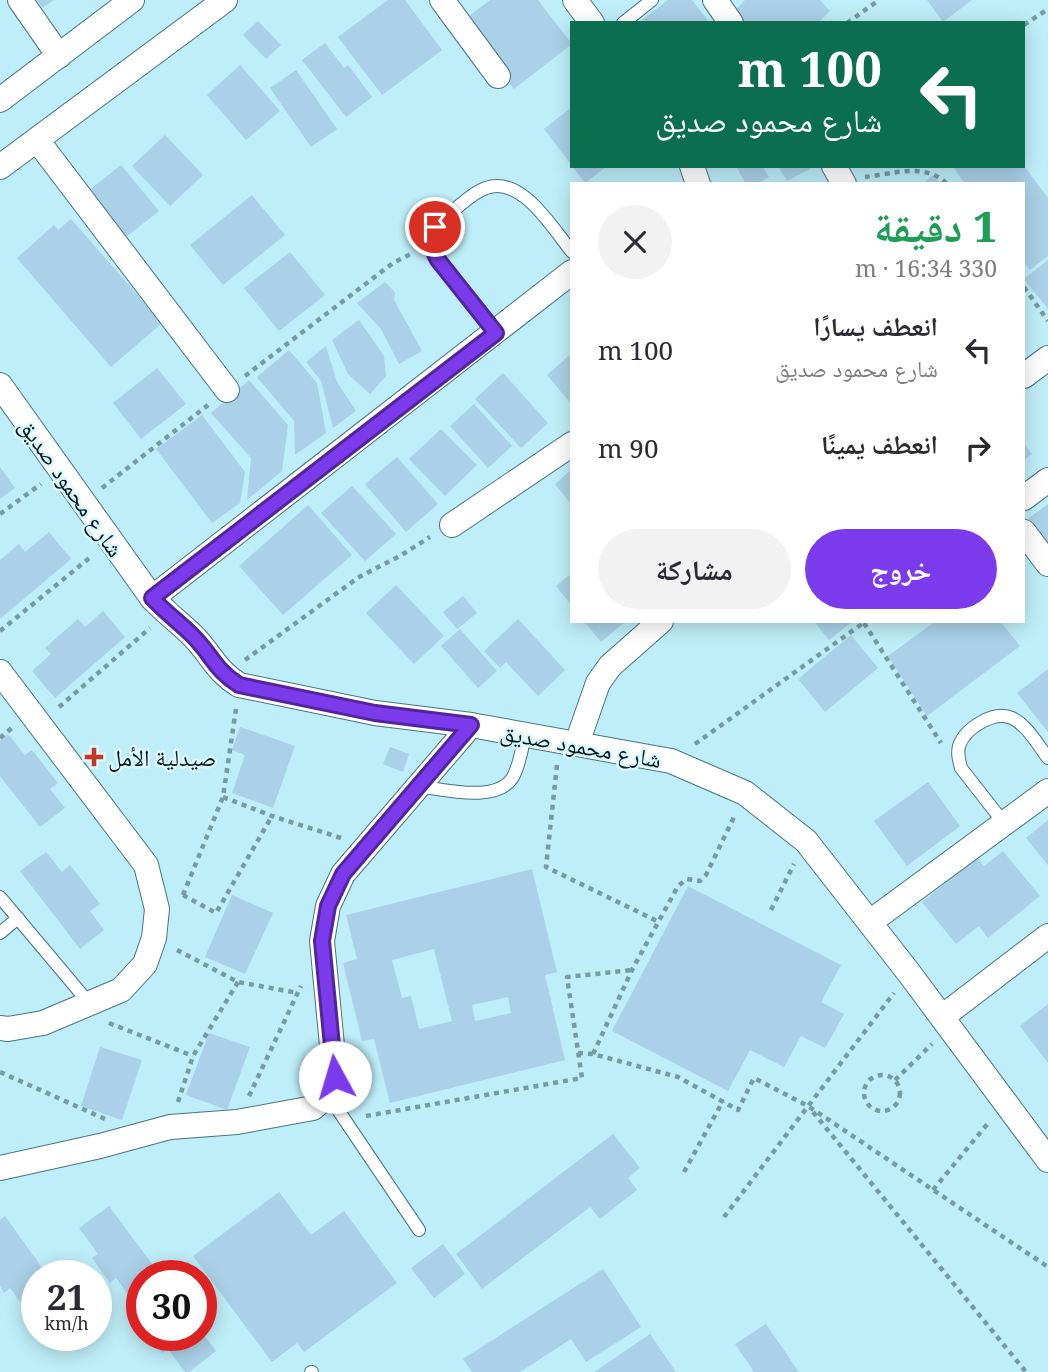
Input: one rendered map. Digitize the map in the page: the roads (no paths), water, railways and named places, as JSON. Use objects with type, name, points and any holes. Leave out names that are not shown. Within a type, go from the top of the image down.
[{"type":"street","points":[[20,0],[58,56]]},
{"type":"street","points":[[0,100],[132,0]]},
{"type":"street","points":[[0,167],[225,0]]},
{"type":"street","points":[[442,0],[498,76]]},
{"type":"street","points":[[575,0],[591,21]]},
{"type":"street","points":[[715,0],[730,21]]},
{"type":"street","points":[[37,140],[227,390]]},
{"type":"street","points":[[159,606],[570,274]]},
{"type":"street","points":[[1025,375],[1048,358]]},
{"type":"street","name":"شارع محمود صديق","points":[[0,386],[159,606],[194,637],[231,680],[375,713],[471,725],[671,761],[745,793],[806,841],[909,973],[1048,1160]]},
{"type":"street","points":[[453,525],[570,445]]},
{"type":"street","points":[[1025,497],[1048,480]]},
{"type":"street","points":[[1025,533],[1048,564]]},
{"type":"street","points":[[568,741],[598,683],[610,666],[659,623]]},
{"type":"street","points":[[0,672],[146,865],[157,909],[154,938],[145,964],[121,990],[43,1023],[0,1028]]},
{"type":"street","points":[[0,1168],[170,1128],[237,1122],[313,1108],[328,1096],[335,1077],[322,941],[328,906],[343,874],[365,846],[471,725]]},
{"type":"street","points":[[870,922],[1048,791]]},
{"type":"street","points":[[946,1022],[1048,936]]},
{"type":"lane","points":[[625,21],[652,0]]},
{"type":"lane","points":[[496,333],[432,250],[431,238],[435,227],[443,218],[487,187],[502,186],[517,190],[529,200],[570,251]]},
{"type":"lane","points":[[1004,823],[961,768],[959,746],[965,736],[987,718],[999,715],[1010,717],[1020,723],[1048,758]]},
{"type":"lane","points":[[417,786],[479,793],[497,791],[511,780],[519,764],[525,734]]},
{"type":"lane","points":[[0,897],[83,1006]]},
{"type":"lane","points":[[0,933],[18,918]]},
{"type":"lane","points":[[328,1096],[419,1230]]},
{"type":"place","name":"صيدلية الأمل","points":[[94,757]]}]
